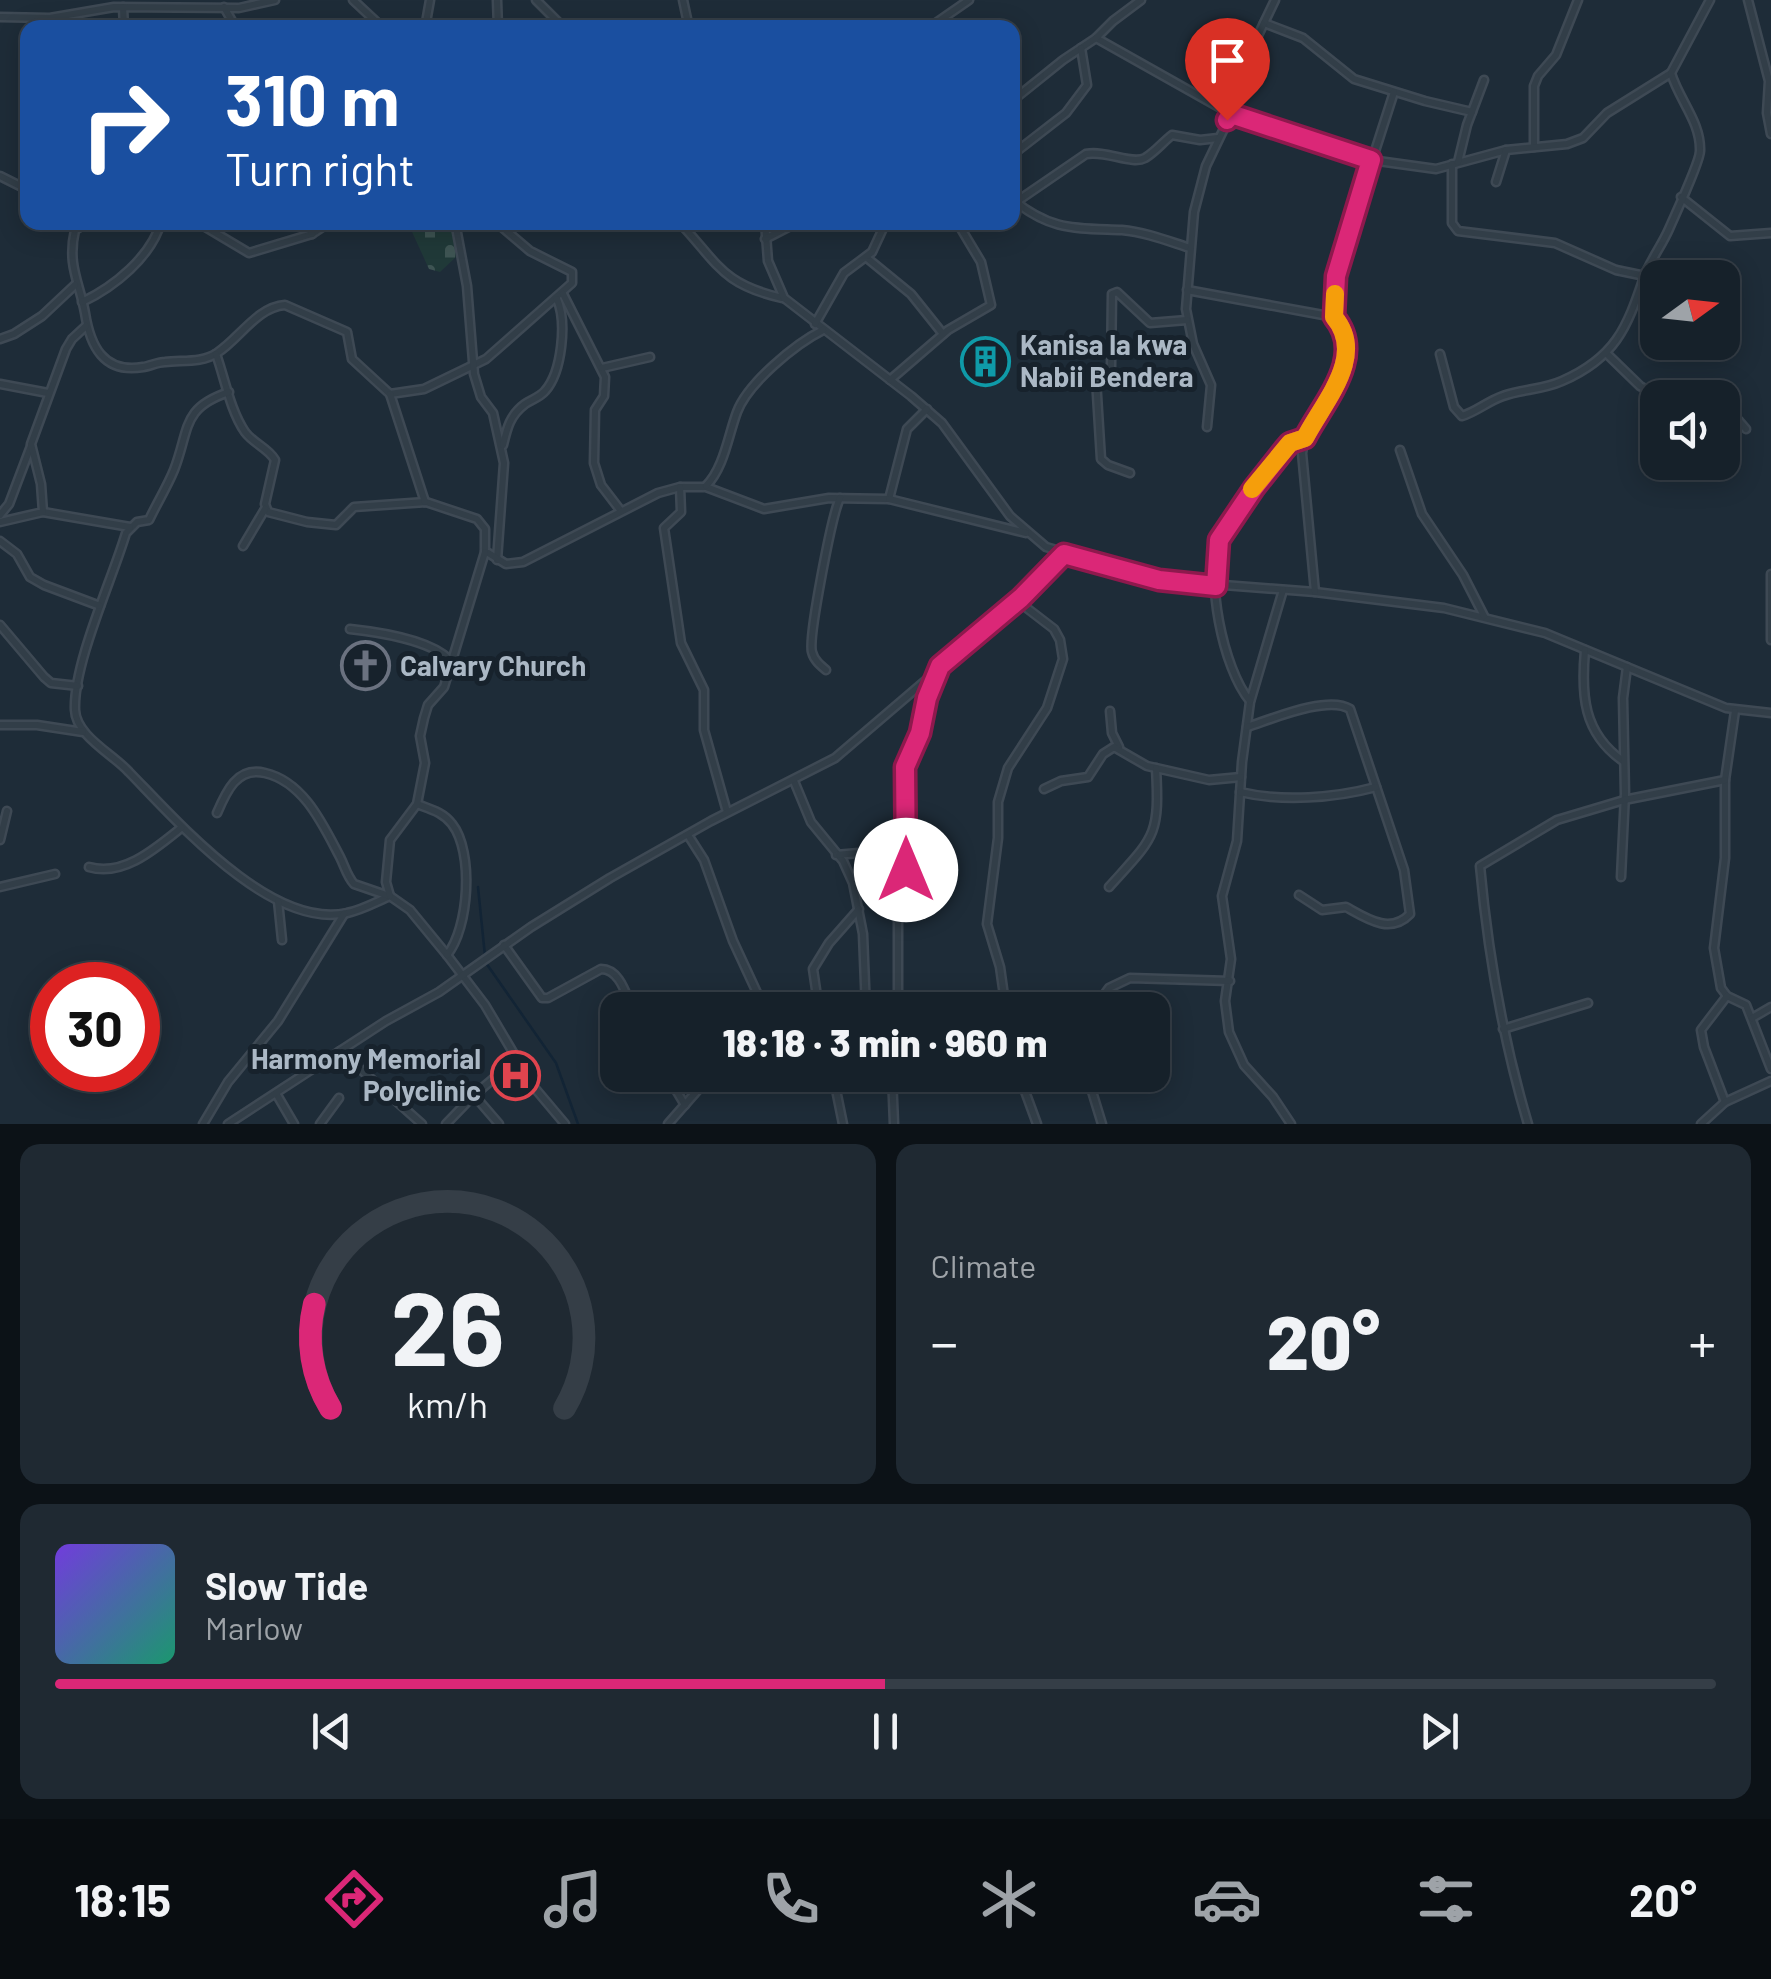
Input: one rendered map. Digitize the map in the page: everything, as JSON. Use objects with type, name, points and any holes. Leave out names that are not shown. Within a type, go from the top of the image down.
[{"type":"street","points":[[0,17],[50,18],[117,5],[239,8],[275,0]]},
{"type":"street","points":[[352,0],[373,20]]},
{"type":"street","points":[[536,0],[556,20]]},
{"type":"street","points":[[941,20],[969,0]]},
{"type":"street","points":[[1020,96],[1141,0]]},
{"type":"street","points":[[1207,428],[1211,385],[1187,320],[1190,248],[1198,192],[1231,114],[1241,71],[1275,0]]},
{"type":"street","points":[[1534,147],[1534,86],[1556,54],[1578,0]]},
{"type":"street","points":[[1096,38],[1231,114],[1371,160],[1436,169],[1506,150],[1566,144],[1582,138],[1607,112],[1672,73],[1710,0]]},
{"type":"street","points":[[1748,0],[1770,81],[1767,112],[1771,134]]},
{"type":"street","points":[[224,7],[231,20]]},
{"type":"street","points":[[1264,22],[1303,38],[1346,74],[1394,92],[1472,112]]},
{"type":"street","points":[[1020,149],[1066,113],[1087,86],[1082,48]]},
{"type":"street","points":[[1654,260],[1700,158],[1694,121],[1680,101],[1672,73]]},
{"type":"street","points":[[1484,80],[1455,164],[1452,223],[1458,231],[1555,243],[1616,270],[1640,275]]},
{"type":"street","points":[[1334,317],[1336,276],[1394,92]]},
{"type":"street","points":[[1020,196],[1086,154],[1100,151],[1143,160],[1168,137],[1177,134],[1200,140],[1218,138]]},
{"type":"street","points":[[1496,182],[1506,150]]},
{"type":"street","points":[[1681,196],[1730,236],[1771,233]]},
{"type":"street","points":[[1020,205],[1039,220],[1057,226],[1089,231],[1124,230],[1190,248]]},
{"type":"street","points":[[76,230],[72,257],[86,326],[97,350],[122,368],[180,363],[216,354],[248,324],[270,309],[286,304],[347,332],[352,359],[390,394],[426,502]]},
{"type":"street","points":[[82,302],[108,287],[150,248],[158,230]]},
{"type":"street","points":[[210,230],[249,253],[318,230]]},
{"type":"street","points":[[310,230],[312,234]]},
{"type":"street","points":[[456,230],[478,391],[493,414],[504,471],[497,560]]},
{"type":"street","points":[[390,394],[424,388],[474,366],[572,283],[572,272],[530,251],[505,230]]},
{"type":"street","points":[[684,230],[729,278],[748,289],[784,298]]},
{"type":"street","points":[[765,230],[772,273],[784,298],[927,409],[952,433],[1010,516],[1046,548],[1159,580],[1315,592],[1444,608],[1484,617],[1545,633],[1735,710],[1771,713]]},
{"type":"street","points":[[765,239],[782,230]]},
{"type":"street","points":[[815,324],[844,273],[858,260],[867,258],[882,230]]},
{"type":"street","points":[[890,380],[943,334],[987,310],[992,298],[981,262],[962,230]]},
{"type":"street","points":[[867,258],[899,283],[943,334]]},
{"type":"street","points":[[0,339],[42,316],[76,285]]},
{"type":"street","points":[[1187,290],[1334,317],[1346,331],[1344,361],[1323,410],[1305,438],[1302,453],[1315,592]]},
{"type":"street","points":[[1130,473],[1108,465],[1100,454],[1096,375],[1112,367],[1112,294],[1116,292],[1150,323],[1187,320]]},
{"type":"street","points":[[1440,354],[1454,406],[1462,416],[1501,396],[1534,392],[1564,380],[1606,354],[1634,313],[1640,293]]},
{"type":"street","points":[[560,296],[602,368],[605,387],[596,410],[594,463],[601,484],[622,512]]},
{"type":"street","points":[[501,451],[511,418],[544,393],[555,372],[560,296]]},
{"type":"street","points":[[0,519],[66,349],[86,326]]},
{"type":"street","points":[[706,487],[720,463],[745,396],[794,348],[823,330]]},
{"type":"street","points":[[216,354],[246,433],[275,460],[265,508],[243,546]]},
{"type":"street","points":[[1606,354],[1640,386]]},
{"type":"street","points":[[602,368],[650,358]]},
{"type":"street","points":[[0,384],[50,393]]},
{"type":"street","points":[[0,519],[42,512],[130,526],[149,520],[174,470],[182,436],[194,411],[207,400],[230,392]]},
{"type":"street","points":[[888,499],[907,429],[927,409]]},
{"type":"street","points":[[1740,422],[1746,429]]},
{"type":"street","points":[[1250,702],[1233,672],[1223,638],[1216,558],[1224,530],[1290,443],[1305,438]]},
{"type":"street","points":[[31,444],[41,484],[42,512]]},
{"type":"street","points":[[1400,450],[1422,514],[1463,575],[1484,617]]},
{"type":"street","points":[[680,487],[681,512],[664,528],[666,551],[681,643],[704,690],[704,730],[727,812]]},
{"type":"street","points":[[485,551],[506,564],[523,562],[658,493],[680,487],[706,487],[764,509],[840,498],[888,499],[1028,533]]},
{"type":"street","points":[[826,670],[814,657],[811,644],[840,498]]},
{"type":"street","points":[[265,508],[288,518],[336,525],[354,508],[426,502],[477,519],[485,529],[485,551],[444,687],[428,705],[420,731],[425,763],[417,804],[390,840],[386,882],[390,896]]},
{"type":"street","points":[[130,526],[100,606],[78,686],[75,714],[84,732],[115,756],[180,828],[238,876],[278,900],[344,914],[390,896]]},
{"type":"street","points":[[0,541],[16,554],[30,576],[44,586],[100,606]]},
{"type":"street","points":[[228,1124],[610,878],[842,753],[1021,598],[1064,554]]},
{"type":"street","points":[[1771,574],[1771,640]]},
{"type":"street","points":[[1283,589],[1250,702],[1238,841],[1222,896],[1230,945],[1226,1015],[1236,1050],[1244,1066],[1273,1097],[1291,1124]]},
{"type":"street","points":[[1003,992],[987,924],[998,838],[998,802],[1008,768],[1047,708],[1063,660],[1054,629],[1028,609],[1021,598]]},
{"type":"street","points":[[0,625],[44,677],[51,682],[78,686]]},
{"type":"street","points":[[350,629],[399,638],[439,651],[450,660]]},
{"type":"street","points":[[1585,650],[1584,686],[1594,734],[1624,762]]},
{"type":"street","points":[[898,992],[898,921],[906,870],[905,767],[920,733],[927,698],[940,666]]},
{"type":"street","points":[[1621,877],[1628,667]]},
{"type":"street","points":[[1246,727],[1327,703],[1343,704],[1356,718],[1404,870],[1410,908],[1407,919],[1394,924],[1367,922],[1346,908],[1322,910],[1299,895]]},
{"type":"street","points":[[1735,710],[1725,780],[1726,858],[1714,948],[1718,980],[1727,996],[1746,1006],[1771,1069]]},
{"type":"street","points":[[1110,711],[1112,732],[1119,748],[1141,764],[1210,780],[1241,777]]},
{"type":"street","points":[[0,725],[84,732]]},
{"type":"street","points":[[1044,790],[1088,777],[1103,754],[1119,748]]},
{"type":"street","points":[[1109,887],[1146,846],[1155,830],[1156,768]]},
{"type":"street","points":[[218,813],[234,780],[252,772],[291,784],[304,796],[354,884],[390,896],[410,910],[447,955],[503,1033],[533,1086],[565,1124]]},
{"type":"street","points":[[1528,1124],[1508,1059],[1480,866],[1557,820],[1624,800],[1725,780]]},
{"type":"street","points":[[794,781],[811,822],[850,874],[859,909],[865,992]]},
{"type":"street","points":[[1240,792],[1280,797],[1343,794],[1376,787]]},
{"type":"street","points":[[417,804],[442,814],[454,826],[462,843],[463,921],[458,940],[447,955]]},
{"type":"street","points":[[0,840],[7,811]]},
{"type":"street","points":[[89,867],[106,871],[120,868],[180,828]]},
{"type":"street","points":[[688,835],[704,860],[756,992]]},
{"type":"street","points":[[836,855],[904,849]]},
{"type":"street","points":[[0,887],[55,874]]},
{"type":"street","points":[[278,900],[282,940]]},
{"type":"street","points":[[816,992],[813,969],[829,943],[859,909]]},
{"type":"street","points":[[203,1124],[228,1082],[278,1021],[344,914]]},
{"type":"street","points":[[504,945],[542,998],[609,968],[625,992]]},
{"type":"street","points":[[1107,992],[1130,978],[1230,981]]},
{"type":"street","points":[[1726,1102],[1701,1030],[1727,996]]},
{"type":"street","points":[[1503,1029],[1588,1003]]},
{"type":"street","points":[[1752,1018],[1771,1007]]},
{"type":"street","points":[[340,1052],[422,1124]]},
{"type":"street","points":[[446,1124],[498,1074],[520,1064]]},
{"type":"street","points":[[1701,1124],[1726,1102],[1771,1081]]},
{"type":"street","points":[[677,1092],[685,1105]]},
{"type":"street","points":[[668,1124],[696,1092]]},
{"type":"street","points":[[837,1092],[843,1124]]},
{"type":"street","points":[[893,1092],[894,1124]]},
{"type":"street","points":[[1025,1092],[1037,1124]]},
{"type":"street","points":[[1092,1092],[1102,1124]]},
{"type":"street","points":[[277,1094],[294,1124]]},
{"type":"street","points":[[474,1095],[500,1124]]},
{"type":"street","points":[[320,1124],[339,1098]]},
{"type":"green space","points":[[411,230],[452,230],[457,256],[440,272],[429,269]]},
{"type":"waterway","points":[[478,887],[485,956]]},
{"type":"waterway","points":[[486,963],[556,1063],[578,1124]]},
{"type":"slow traffic","points":[[1252,489],[1290,443],[1305,438],[1339,379],[1347,349],[1346,331],[1334,317],[1335,294]]},
{"type":"place","name":"Kanisa la kwa Nabii Bendera","points":[[985,361]]},
{"type":"place","name":"Calvary Church","points":[[365,666]]},
{"type":"place","name":"Harmony Memorial Polyclinic","points":[[516,1075]]},
{"type":"route","points":[[906,870],[905,767],[920,733],[927,698],[940,666],[1021,598],[1064,554],[1159,580],[1216,586],[1216,558],[1224,530],[1290,443],[1305,438],[1339,379],[1347,349],[1346,331],[1334,317],[1336,276],[1371,160],[1231,114],[1227,120]]}]
